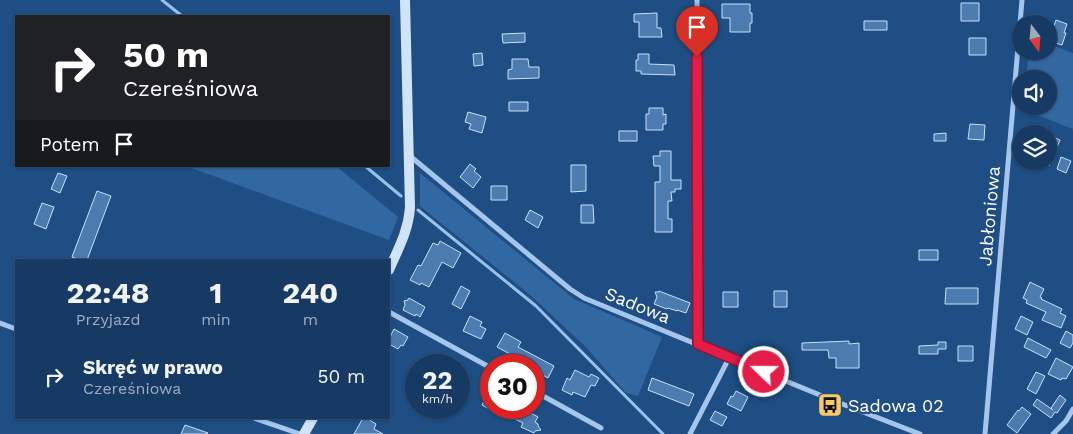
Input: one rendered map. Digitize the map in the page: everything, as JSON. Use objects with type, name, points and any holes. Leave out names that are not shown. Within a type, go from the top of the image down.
[{"type":"street","points":[[390,268],[406,233],[410,208],[405,0]]},
{"type":"street","points":[[697,0],[698,344]]},
{"type":"street","name":"Jabłoniowa","points":[[984,434],[1022,0]]},
{"type":"street","name":"Sadowa","points":[[409,155],[570,289],[584,298],[920,434]]},
{"type":"street","points":[[390,313],[480,362]]},
{"type":"street","points":[[0,323],[15,329]]},
{"type":"street","points":[[690,434],[729,358]]},
{"type":"street","points":[[545,397],[601,428]]},
{"type":"street","points":[[1053,434],[1066,421],[1073,409]]},
{"type":"street","points":[[257,419],[300,434]]},
{"type":"street","points":[[304,434],[312,419]]},
{"type":"shaded area","points":[[1058,47],[1073,53],[1073,129],[1037,115],[1057,115],[1057,70],[1027,70],[1028,60],[1058,60]]},
{"type":"shaded area","points":[[189,167],[337,167],[398,217],[389,240]]},
{"type":"shaded area","points":[[420,173],[574,299],[662,337],[638,396],[626,393],[586,347],[529,294],[420,206]]},
{"type":"building","points":[[961,3],[979,3],[979,21],[961,21]]},
{"type":"building","points":[[722,4],[750,4],[752,23],[750,23],[750,32],[730,32],[730,18],[722,18]]},
{"type":"building","points":[[657,13],[657,28],[661,28],[662,37],[639,37],[639,22],[634,22],[634,14]]},
{"type":"building","points":[[864,21],[887,21],[887,30],[864,30]]},
{"type":"building","points":[[1058,21],[1067,24],[1062,45],[1058,44]]},
{"type":"building","points":[[525,33],[525,42],[503,43],[502,34]]},
{"type":"building","points":[[969,38],[986,38],[986,55],[969,55]]},
{"type":"building","points":[[482,53],[483,65],[474,66],[473,54]]},
{"type":"building","points":[[638,54],[649,54],[649,64],[674,65],[675,75],[641,74],[641,71],[636,71]]},
{"type":"building","points":[[512,59],[528,59],[529,67],[539,67],[539,78],[508,79],[508,70],[512,69]]},
{"type":"building","points":[[509,102],[528,102],[528,111],[509,111]]},
{"type":"building","points":[[649,108],[663,108],[663,115],[666,114],[666,124],[663,124],[663,130],[646,130],[646,114],[649,114]]},
{"type":"building","points":[[468,112],[486,117],[482,133],[469,129],[471,124],[465,122]]},
{"type":"building","points":[[970,124],[985,125],[984,140],[968,139]]},
{"type":"building","points":[[619,131],[637,131],[637,141],[619,141]]},
{"type":"building","points":[[946,133],[946,141],[934,141],[934,134]]},
{"type":"building","points":[[660,151],[671,151],[671,180],[681,180],[681,189],[675,189],[675,192],[671,192],[672,201],[668,201],[668,219],[672,219],[672,232],[655,232],[655,182],[660,182],[660,166],[654,166],[653,156],[660,156]]},
{"type":"building","points":[[1061,157],[1071,161],[1066,173],[1057,169]]},
{"type":"building","points":[[470,164],[481,177],[473,188],[460,177]]},
{"type":"building","points":[[571,165],[586,165],[586,191],[571,192]]},
{"type":"building","points":[[58,173],[67,176],[60,193],[51,189]]},
{"type":"building","points":[[491,186],[507,186],[507,200],[491,200]]},
{"type":"building","points":[[97,191],[111,196],[87,259],[72,257]]},
{"type":"building","points":[[42,203],[54,207],[46,229],[34,224]]},
{"type":"building","points":[[581,205],[593,205],[594,223],[581,223]]},
{"type":"building","points":[[530,210],[543,217],[538,228],[525,220]]},
{"type":"building","points":[[440,241],[461,253],[453,268],[442,262],[429,287],[410,280],[418,265],[421,266],[433,243],[438,245]]},
{"type":"building","points":[[919,250],[938,250],[938,260],[919,260]]},
{"type":"building","points":[[1030,282],[1044,289],[1040,297],[1041,299],[1062,309],[1060,313],[1066,316],[1061,328],[1042,320],[1046,312],[1026,303],[1027,300],[1023,298]]},
{"type":"building","points":[[461,286],[470,291],[461,309],[452,304]]},
{"type":"building","points":[[946,288],[978,288],[978,304],[945,304]]},
{"type":"building","points":[[659,291],[690,303],[686,313],[654,304],[657,297],[655,292]]},
{"type":"building","points":[[774,291],[787,291],[787,307],[774,307]]},
{"type":"building","points":[[723,292],[738,292],[738,307],[723,307]]},
{"type":"building","points":[[409,298],[425,307],[420,317],[403,310],[404,301]]},
{"type":"building","points":[[470,316],[482,322],[480,326],[486,329],[481,339],[463,331]]},
{"type":"building","points":[[1021,316],[1033,322],[1027,335],[1015,329]]},
{"type":"building","points":[[394,329],[408,337],[403,346],[401,345],[398,349],[390,345],[390,337]]},
{"type":"building","points":[[1066,331],[1073,335],[1073,343],[1070,348],[1060,343]]},
{"type":"building","points":[[505,333],[521,342],[518,347],[531,354],[510,354],[497,347]]},
{"type":"building","points":[[1028,338],[1051,350],[1046,358],[1024,347]]},
{"type":"building","points":[[849,341],[849,344],[859,343],[859,368],[836,368],[836,358],[829,358],[828,350],[802,350],[802,343]]},
{"type":"building","points":[[938,342],[946,342],[946,349],[938,349],[938,354],[919,354],[919,346],[938,345]]},
{"type":"building","points":[[958,346],[973,346],[973,361],[958,361]]},
{"type":"building","points":[[1056,358],[1073,367],[1066,379],[1062,378],[1061,380],[1048,374]]},
{"type":"building","points":[[545,361],[554,366],[548,378],[545,376]]},
{"type":"building","points":[[575,370],[589,377],[591,374],[599,378],[595,386],[591,385],[585,397],[573,392],[572,395],[562,390],[567,378],[570,380]]},
{"type":"building","points":[[1036,372],[1045,376],[1036,394],[1027,389]]},
{"type":"building","points":[[652,378],[694,394],[689,406],[648,390]]},
{"type":"building","points":[[736,391],[748,397],[741,411],[727,404]]},
{"type":"building","points":[[1060,395],[1066,400],[1051,418],[1033,405],[1037,399],[1053,410],[1051,408]]},
{"type":"building","points":[[1022,407],[1031,414],[1017,433],[1007,425]]},
{"type":"building","points":[[715,411],[727,417],[722,426],[710,420]]},
{"type":"building","points":[[362,419],[370,419],[376,424],[374,429],[383,434],[354,434]]},
{"type":"building","points":[[515,419],[537,419],[535,422],[541,430],[534,433],[521,427],[523,423]]},
{"type":"building","points":[[185,425],[208,433],[181,434]]},
{"type":"waterway","points":[[162,0],[181,15]]},
{"type":"waterway","points":[[366,167],[401,196]]},
{"type":"waterway","points":[[418,210],[536,306],[663,434]]},
{"type":"place","name":"Sadowa 02","points":[[830,405]]},
{"type":"route","points":[[697,57],[698,344],[764,372]]}]
